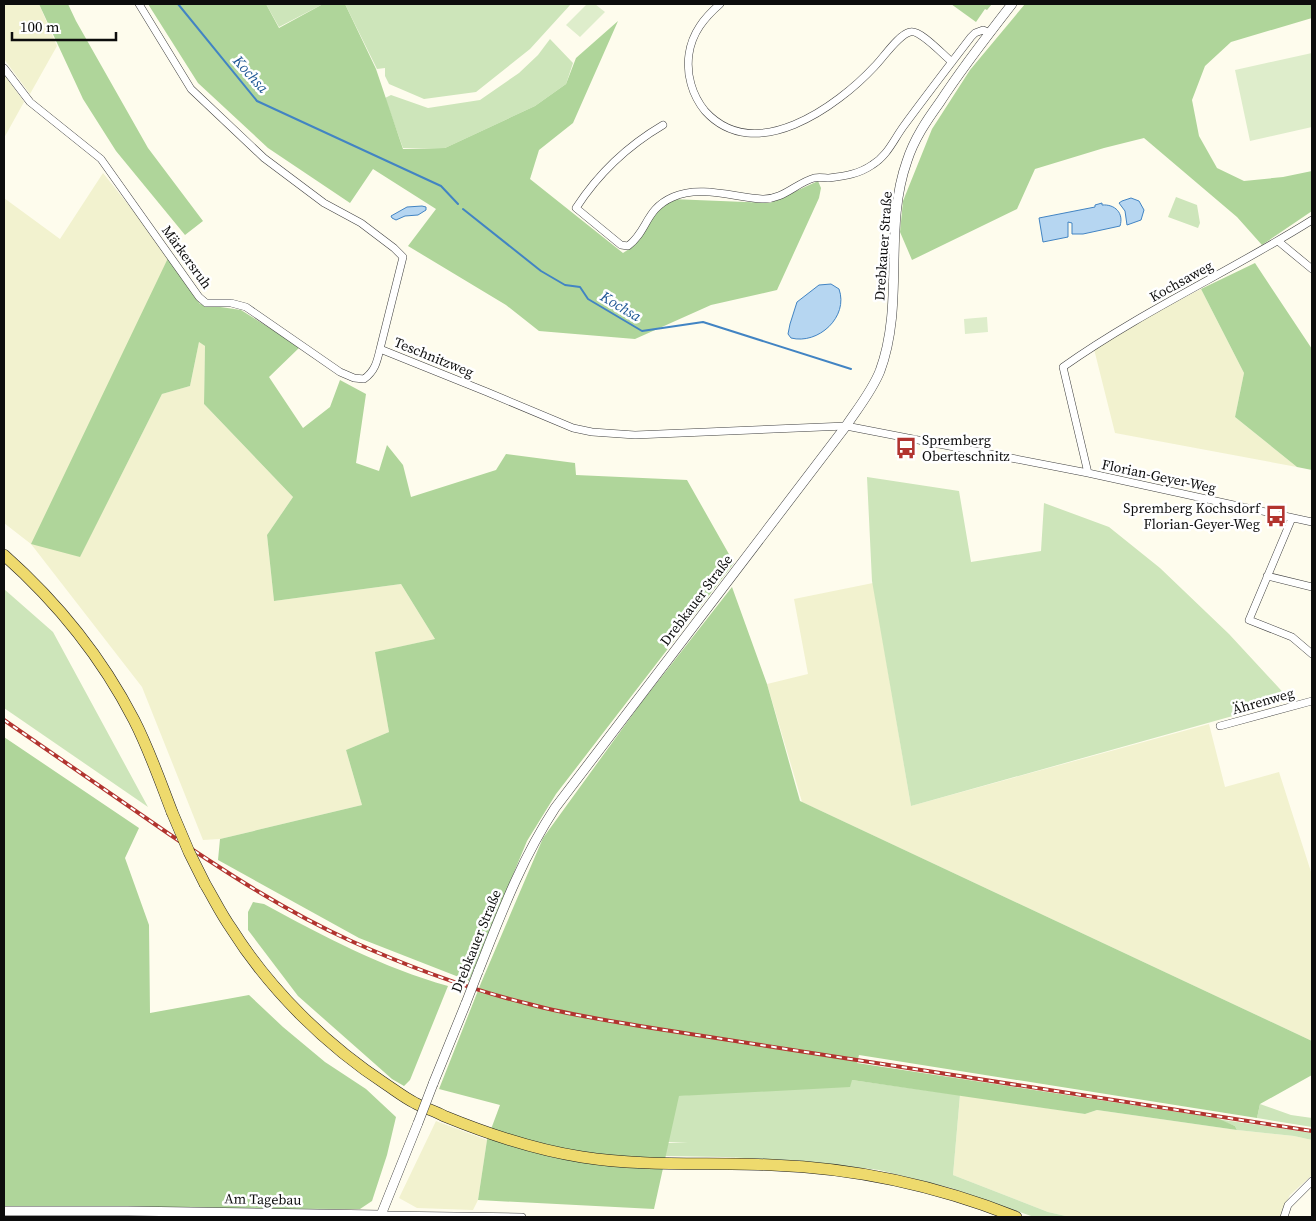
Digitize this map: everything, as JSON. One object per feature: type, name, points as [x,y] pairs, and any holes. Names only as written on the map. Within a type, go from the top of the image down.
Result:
[{"type":"main road","points":[[4,555],[60,610],[112,681],[134,721],[189,852],[205,884],[230,928],[252,958],[296,1009],[344,1055],[414,1103],[499,1136],[582,1157],[636,1162],[774,1165],[834,1169],[940,1191],[1016,1217]]},
{"type":"street","name":"Teschnitzweg","points":[[139,4],[191,90],[264,158],[324,203],[361,223],[403,257],[380,349],[573,428],[592,432],[644,435],[846,426]]},
{"type":"street","points":[[720,4],[699,26],[693,39],[688,60],[690,83],[700,104],[711,116],[727,127],[742,132],[765,133],[777,131],[816,113],[850,89],[875,67],[907,32],[914,31],[923,36],[952,62]]},
{"type":"street","name":"Drebkauer Straße","points":[[381,1216],[478,972],[519,872],[536,836],[555,808],[846,426],[870,391],[880,371],[892,312],[895,234],[900,187],[906,161],[920,130],[1012,4]]},
{"type":"street","points":[[664,125],[642,138],[610,167],[583,197],[576,208],[621,245],[628,246],[633,242],[652,211],[659,204],[682,193],[727,193],[763,199],[774,198],[814,178],[847,176],[874,165],[886,155],[897,135],[975,33],[984,30],[990,33]]},
{"type":"street","name":"Märkersruh","points":[[4,68],[30,102],[102,159],[199,297],[206,303],[231,303],[246,307],[340,372],[354,378],[364,379],[371,374],[375,368],[380,349]]},
{"type":"street","name":"Kochsaweg","points":[[1063,366],[1093,345],[1312,220]]},
{"type":"street","points":[[1278,241],[1312,269]]},
{"type":"street","name":"Florian-Geyer-Weg","points":[[1063,366],[1088,473]]},
{"type":"street","name":"Florian-Geyer-Weg","points":[[846,426],[1088,473],[1312,522]]},
{"type":"street","points":[[1292,518],[1249,620],[1292,637],[1312,654]]},
{"type":"street","points":[[1267,576],[1312,587]]},
{"type":"street","name":"Ährenweg","points":[[1220,726],[1312,701]]},
{"type":"street","points":[[1284,1217],[1288,1205],[1312,1180]]},
{"type":"street","name":"Am Tagebau","points":[[4,1211],[522,1217]]},
{"type":"green space","points":[[4,4],[39,4],[57,46],[30,94],[4,59]]},
{"type":"green space","points":[[39,4],[68,4],[148,148],[203,221],[185,235],[116,151],[83,99]]},
{"type":"green space","points":[[148,4],[266,4],[279,28],[323,4],[345,4],[376,69],[403,149],[445,148],[535,106],[566,84],[576,58],[618,21],[573,123],[539,150],[530,179],[623,253],[635,245],[654,211],[671,199],[770,203],[818,181],[821,188],[819,198],[777,290],[711,305],[635,339],[539,331],[506,305],[408,246],[436,209],[373,169],[350,203],[268,148],[198,83]]},
{"type":"green space","points":[[266,4],[323,4],[279,27]]},
{"type":"green space","points":[[345,4],[571,4],[530,49],[476,92],[424,99],[389,84],[385,76],[385,68],[377,69]]},
{"type":"green space","points":[[587,4],[595,4],[605,12],[580,37],[566,25]]},
{"type":"green space","points":[[951,4],[992,4],[987,10],[985,9],[976,22]]},
{"type":"green space","points":[[1025,4],[1312,4],[1312,18],[1231,42],[1205,66],[1192,100],[1199,136],[1217,168],[1244,181],[1283,177],[1312,171],[1312,211],[1262,245],[1237,217],[1144,138],[1035,169],[1017,209],[912,260],[900,232],[903,201],[932,129],[970,70]]},
{"type":"green space","points":[[550,39],[573,63],[566,84],[535,106],[445,148],[403,148],[385,98],[391,95],[428,108],[480,100],[519,73],[538,55]]},
{"type":"green space","points":[[1312,53],[1312,127],[1250,141],[1235,70]]},
{"type":"green space","points":[[4,74],[24,102],[4,138]]},
{"type":"green space","points":[[103,173],[169,256],[80,556],[162,394],[190,386],[199,342],[205,346],[204,404],[293,497],[267,535],[274,601],[401,584],[435,639],[376,652],[389,732],[346,750],[362,805],[220,839],[203,840],[142,687],[31,544],[4,523],[4,198],[60,239]]},
{"type":"green space","points":[[1176,197],[1197,205],[1200,223],[1198,228],[1168,217]]},
{"type":"green space","points":[[169,256],[200,304],[241,310],[300,347],[269,377],[303,428],[330,407],[340,380],[366,394],[356,463],[379,471],[387,445],[403,465],[411,497],[496,470],[506,454],[575,463],[576,475],[687,480],[734,563],[556,794],[527,841],[469,981],[359,938],[218,860],[220,839],[362,805],[346,750],[389,732],[375,652],[435,639],[401,584],[274,601],[267,535],[293,497],[204,404],[205,346],[199,342],[190,386],[162,394],[80,557],[31,544]]},
{"type":"green space","points":[[1255,263],[1312,349],[1312,470],[1297,467],[1235,417],[1244,373],[1201,289]]},
{"type":"green space","points":[[1201,289],[1244,373],[1235,417],[1297,467],[1115,433],[1093,345]]},
{"type":"green space","points":[[987,317],[988,332],[965,334],[964,319]]},
{"type":"green space","points":[[867,477],[959,491],[971,562],[1041,551],[1044,503],[1109,527],[1160,568],[1229,634],[1290,700],[911,806],[872,581]]},
{"type":"green space","points":[[873,583],[911,806],[1209,724],[1225,787],[1279,772],[1312,875],[1312,1041],[802,802],[767,684],[808,674],[794,599]]},
{"type":"green space","points":[[732,587],[767,684],[800,801],[1312,1041],[1312,1075],[1260,1104],[1257,1118],[859,1055],[857,1063],[1217,1118],[1235,1126],[1237,1130],[1097,1110],[1085,1114],[852,1080],[850,1087],[679,1096],[654,1209],[478,1200],[487,1140],[500,1105],[439,1089],[481,983],[543,838],[641,703]]},
{"type":"green space","points":[[4,589],[53,632],[148,807],[4,708]]},
{"type":"green space","points":[[4,737],[139,828],[125,858],[149,925],[150,1013],[249,995],[283,1027],[325,1062],[366,1089],[396,1117],[387,1155],[372,1201],[360,1209],[4,1208]]},
{"type":"green space","points":[[253,902],[264,904],[377,961],[448,986],[410,1080],[404,1086],[392,1079],[298,996],[248,930],[248,912]]},
{"type":"green space","points":[[852,1080],[960,1095],[953,1175],[1048,1212],[1070,1217],[1034,1217],[951,1188],[879,1170],[803,1161],[665,1156],[668,1143],[688,1143],[668,1142],[678,1096]]},
{"type":"green space","points":[[960,1095],[1085,1114],[1097,1110],[1312,1140],[1312,1175],[1290,1195],[1281,1217],[1070,1217],[1048,1212],[953,1175]]},
{"type":"green space","points":[[1260,1104],[1291,1115],[1312,1118],[1312,1127],[1257,1118]]},
{"type":"green space","points":[[1217,1119],[1312,1133],[1312,1140],[1294,1136],[1237,1130],[1235,1126]]},
{"type":"green space","points":[[436,1121],[487,1140],[478,1200],[473,1210],[417,1208],[399,1198]]},
{"type":"water","points":[[1131,198],[1139,201],[1144,210],[1141,220],[1127,225],[1125,211],[1119,203]]},
{"type":"water","points":[[1102,203],[1102,205],[1111,206],[1117,210],[1121,217],[1120,226],[1083,234],[1072,234],[1072,223],[1068,222],[1068,237],[1043,242],[1039,218],[1095,207],[1095,205]]},
{"type":"water","points":[[407,207],[426,207],[426,210],[418,215],[405,216],[396,220],[391,216]]},
{"type":"water","points":[[831,284],[839,289],[841,299],[840,309],[835,319],[821,333],[801,339],[791,338],[788,334],[797,302],[819,285]]},
{"type":"waterway","name":"Kochsa","points":[[178,4],[257,101],[441,186],[458,204]]},
{"type":"waterway","name":"Kochsa","points":[[463,209],[541,271],[565,285],[580,287],[588,299],[642,331],[703,322],[851,369]]},
{"type":"railway","points":[[4,720],[191,849],[281,905],[351,941],[439,977],[506,998],[621,1023],[1312,1131]]},
{"type":"place","name":"Spremberg Oberteschnitz","points":[[906,448]]},
{"type":"place","name":"Spremberg Kochsdorf Florian-Geyer-Weg","points":[[1276,516]]}]
